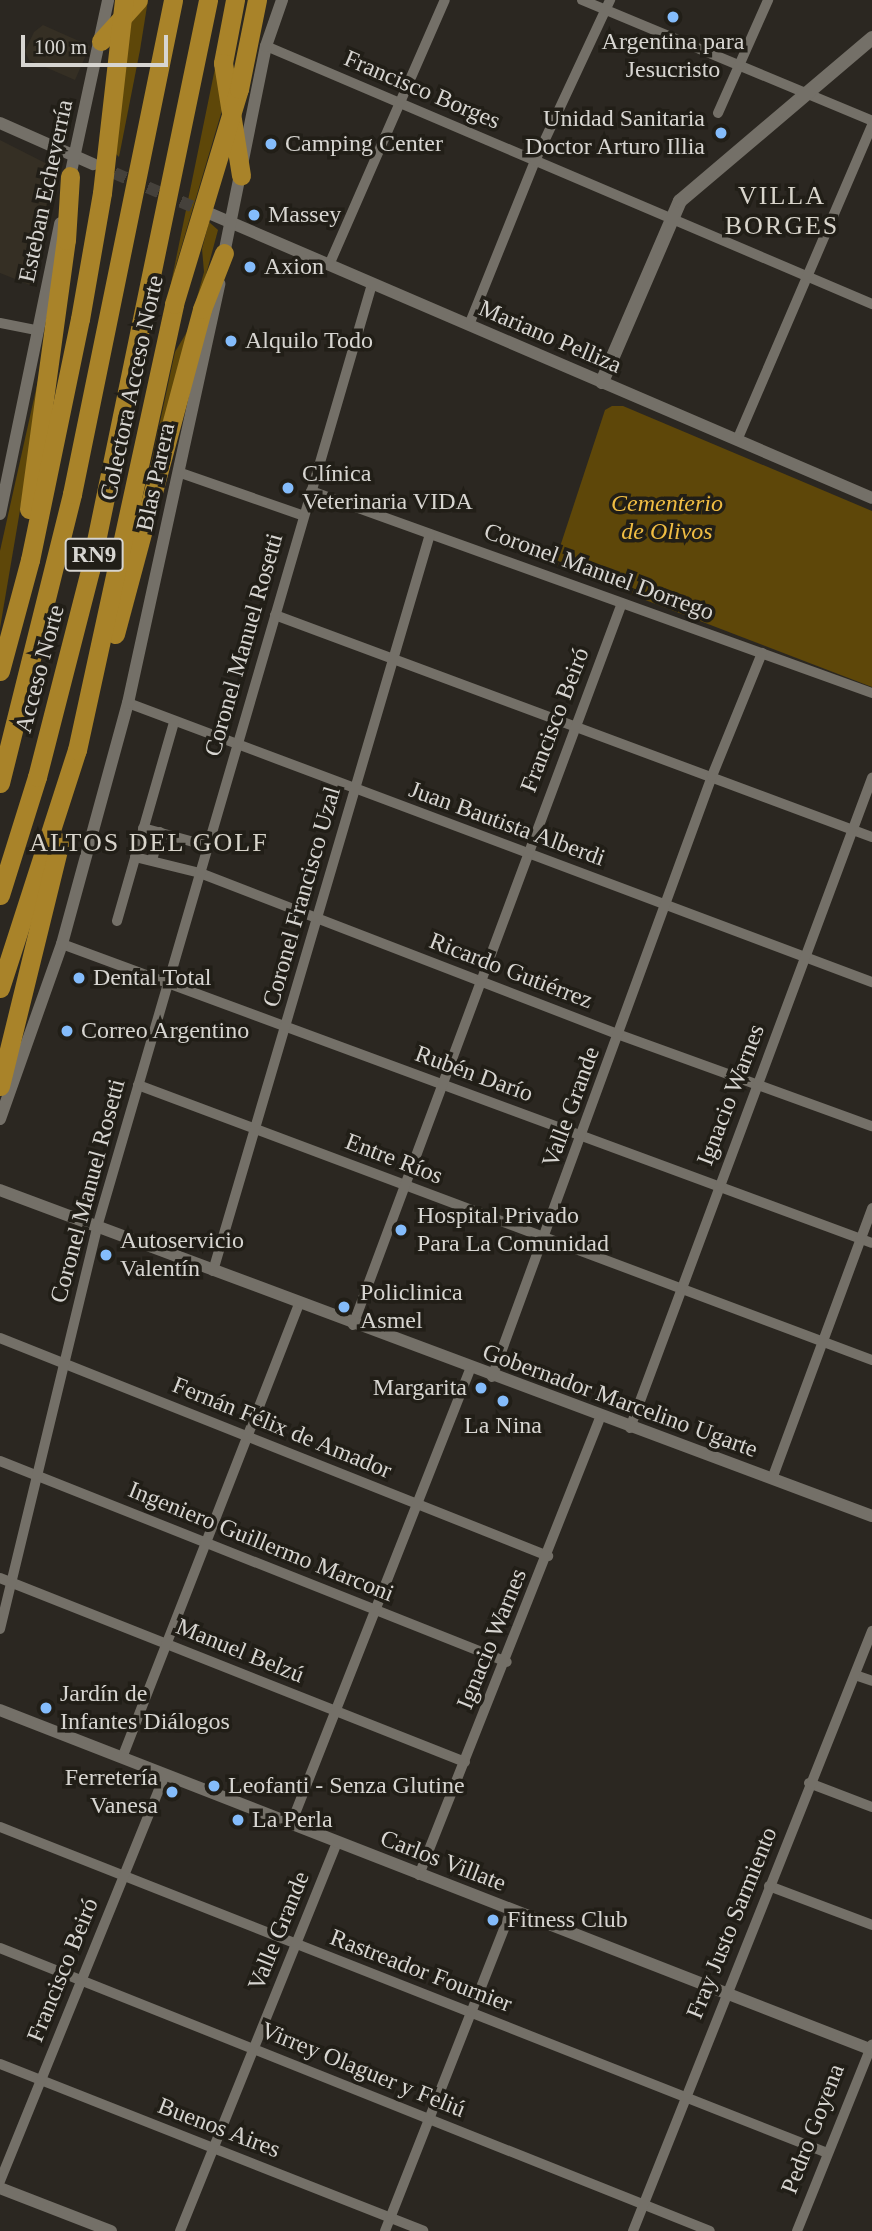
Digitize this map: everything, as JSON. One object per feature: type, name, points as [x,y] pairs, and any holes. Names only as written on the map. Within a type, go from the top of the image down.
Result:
[{"type":"highway","points":[[0,671],[64,403],[102,189],[124,0]]},
{"type":"highway","points":[[101,41],[138,0]]},
{"type":"highway","name":"Acceso Norte","points":[[0,783],[50,593],[173,0]]},
{"type":"highway","name":"Acceso Norte","points":[[0,895],[80,616],[208,0]]},
{"type":"highway","points":[[235,0],[223,63],[241,176]]},
{"type":"highway","name":"Colectora Acceso Norte","points":[[0,988],[77,750],[174,304],[204,216],[207,191],[239,89],[257,0]]},
{"type":"highway","points":[[11,631],[64,253],[70,176]]},
{"type":"highway","points":[[0,1086],[55,866],[77,750],[109,655],[202,309],[224,253]]},
{"type":"main road","points":[[602,382],[671,218],[694,185],[872,38]]},
{"type":"street","name":"Esteban Echeverría","points":[[0,514],[36,330],[108,0]]},
{"type":"street","name":"Blas Parera","points":[[0,1119],[62,944],[128,704],[241,176],[266,46],[282,0]]},
{"type":"street","points":[[330,265],[445,0]]},
{"type":"street","points":[[582,0],[608,5],[872,123],[738,438]]},
{"type":"street","points":[[718,113],[768,0]]},
{"type":"street","points":[[469,325],[535,161],[608,5]]},
{"type":"street","name":"Francisco Borges","points":[[266,46],[872,304]]},
{"type":"street","points":[[0,123],[93,164]]},
{"type":"street","name":"Mariano Pelliza","points":[[204,216],[231,223],[738,438],[872,498]]},
{"type":"street","name":"Coronel Manuel Rosetti","points":[[0,1629],[97,1227],[373,284]]},
{"type":"street","points":[[0,323],[36,330]]},
{"type":"street","points":[[178,472],[304,516]]},
{"type":"street","name":"Coronel Manuel Dorrego","points":[[311,491],[872,693]]},
{"type":"street","name":"Coronel Francisco Uzal","points":[[213,1271],[430,534]]},
{"type":"street","name":"Francisco Beiró","points":[[353,1325],[573,725],[622,603]]},
{"type":"street","points":[[275,615],[872,837]]},
{"type":"street","name":"Valle Grande","points":[[492,1377],[668,906],[712,776],[762,653]]},
{"type":"street","name":"Juan Bautista Alberdi","points":[[128,704],[237,747],[872,982]]},
{"type":"street","points":[[117,921],[174,722]]},
{"type":"street","name":"Ignacio Warnes","points":[[630,1428],[872,778]]},
{"type":"street","points":[[144,828],[208,846]]},
{"type":"street","points":[[152,860],[160,832]]},
{"type":"street","name":"Ricardo Gutiérrez","points":[[135,857],[200,873],[620,1035],[872,1126]]},
{"type":"street","name":"Rubén Darío","points":[[62,944],[285,1029],[442,1083],[872,1243]]},
{"type":"street","name":"Entre Ríos","points":[[138,1085],[544,1241],[872,1360]]},
{"type":"street","name":"Gobernador Marcelino Ugarte","points":[[0,1190],[470,1369],[872,1516]]},
{"type":"street","points":[[772,1479],[872,1208]]},
{"type":"street","points":[[122,1758],[250,1438],[299,1304]]},
{"type":"street","name":"Fernán Félix de Amador","points":[[0,1338],[548,1556]]},
{"type":"street","points":[[291,1824],[332,1710],[470,1369]]},
{"type":"street","name":"Ignacio Warnes","points":[[419,1875],[507,1662],[600,1417]]},
{"type":"street","name":"Ingeniero Guillermo Marconi","points":[[0,1461],[507,1662]]},
{"type":"street","name":"Manuel Belzú","points":[[0,1578],[466,1762]]},
{"type":"street","name":"Fray Justo Sarmiento","points":[[633,2231],[809,1783],[872,1631]]},
{"type":"street","points":[[855,1675],[872,1681]]},
{"type":"street","name":"Carlos Villate","points":[[0,1710],[726,1995],[871,2048]]},
{"type":"street","name":"Francisco Beiró","points":[[0,2181],[165,1775]]},
{"type":"street","points":[[809,1783],[872,1807]]},
{"type":"street","name":"Rastreador Fournier","points":[[0,1828],[827,2152]]},
{"type":"street","name":"Valle Grande","points":[[180,2231],[337,1842]]},
{"type":"street","points":[[769,1886],[872,1926]]},
{"type":"street","points":[[385,2231],[512,1911]]},
{"type":"street","name":"Virrey Olaguer y Feliú","points":[[0,1948],[710,2231]]},
{"type":"street","name":"Pedro Goyena","points":[[797,2231],[871,2048]]},
{"type":"street","name":"Buenos Aires","points":[[0,2064],[423,2231]]},
{"type":"street","points":[[0,2188],[111,2231]]},
{"type":"shaded area","points":[[43,25],[90,46],[75,80],[29,60],[25,51],[34,32]]},
{"type":"shaded area","points":[[0,140],[61,171],[35,287],[0,273]]},
{"type":"green space","points":[[148,0],[119,157],[115,153],[127,28]]},
{"type":"green space","points":[[229,0],[223,107],[176,265],[151,381]]},
{"type":"green space","points":[[209,222],[218,230],[134,543],[175,352],[188,330],[204,272],[202,249]]},
{"type":"green space","points":[[39,376],[36,416],[0,628],[0,551]]},
{"type":"green space","name":"Cementerio de Olivos","points":[[612,406],[623,406],[872,511],[872,687],[554,565],[605,410]]},
{"type":"tunnel","points":[[98,166],[207,213]]},
{"type":"place","name":"Argentina para Jesucristo","points":[[673,17]]},
{"type":"place","name":"Unidad Sanitaria Doctor Arturo Illia","points":[[721,133]]},
{"type":"place","name":"Camping Center","points":[[271,144]]},
{"type":"place","name":"Massey","points":[[254,215]]},
{"type":"place","name":"Axion","points":[[250,267]]},
{"type":"place","name":"Alquilo Todo","points":[[231,341]]},
{"type":"place","name":"Clínica Veterinaria VIDA","points":[[288,488]]},
{"type":"place","name":"Dental Total","points":[[79,978]]},
{"type":"place","name":"Correo Argentino","points":[[67,1031]]},
{"type":"place","name":"Hospital Privado Para La Comunidad","points":[[401,1230]]},
{"type":"place","name":"Autoservicio Valentín","points":[[106,1255]]},
{"type":"place","name":"Policlinica Asmel","points":[[344,1307]]},
{"type":"place","name":"Margarita","points":[[481,1388]]},
{"type":"place","name":"La Nina","points":[[503,1401]]},
{"type":"place","name":"Jardín de Infantes Diálogos","points":[[46,1708]]},
{"type":"place","name":"Leofanti - Senza Glutine","points":[[214,1786]]},
{"type":"place","name":"Ferretería Vanesa","points":[[172,1792]]},
{"type":"place","name":"La Perla","points":[[238,1820]]},
{"type":"place","name":"Fitness Club","points":[[493,1920]]},
{"type":"district","name":"VILLA BORGES","points":[[782,211]]},
{"type":"district","name":"ALTOS DEL GOLF","points":[[149,843]]}]
